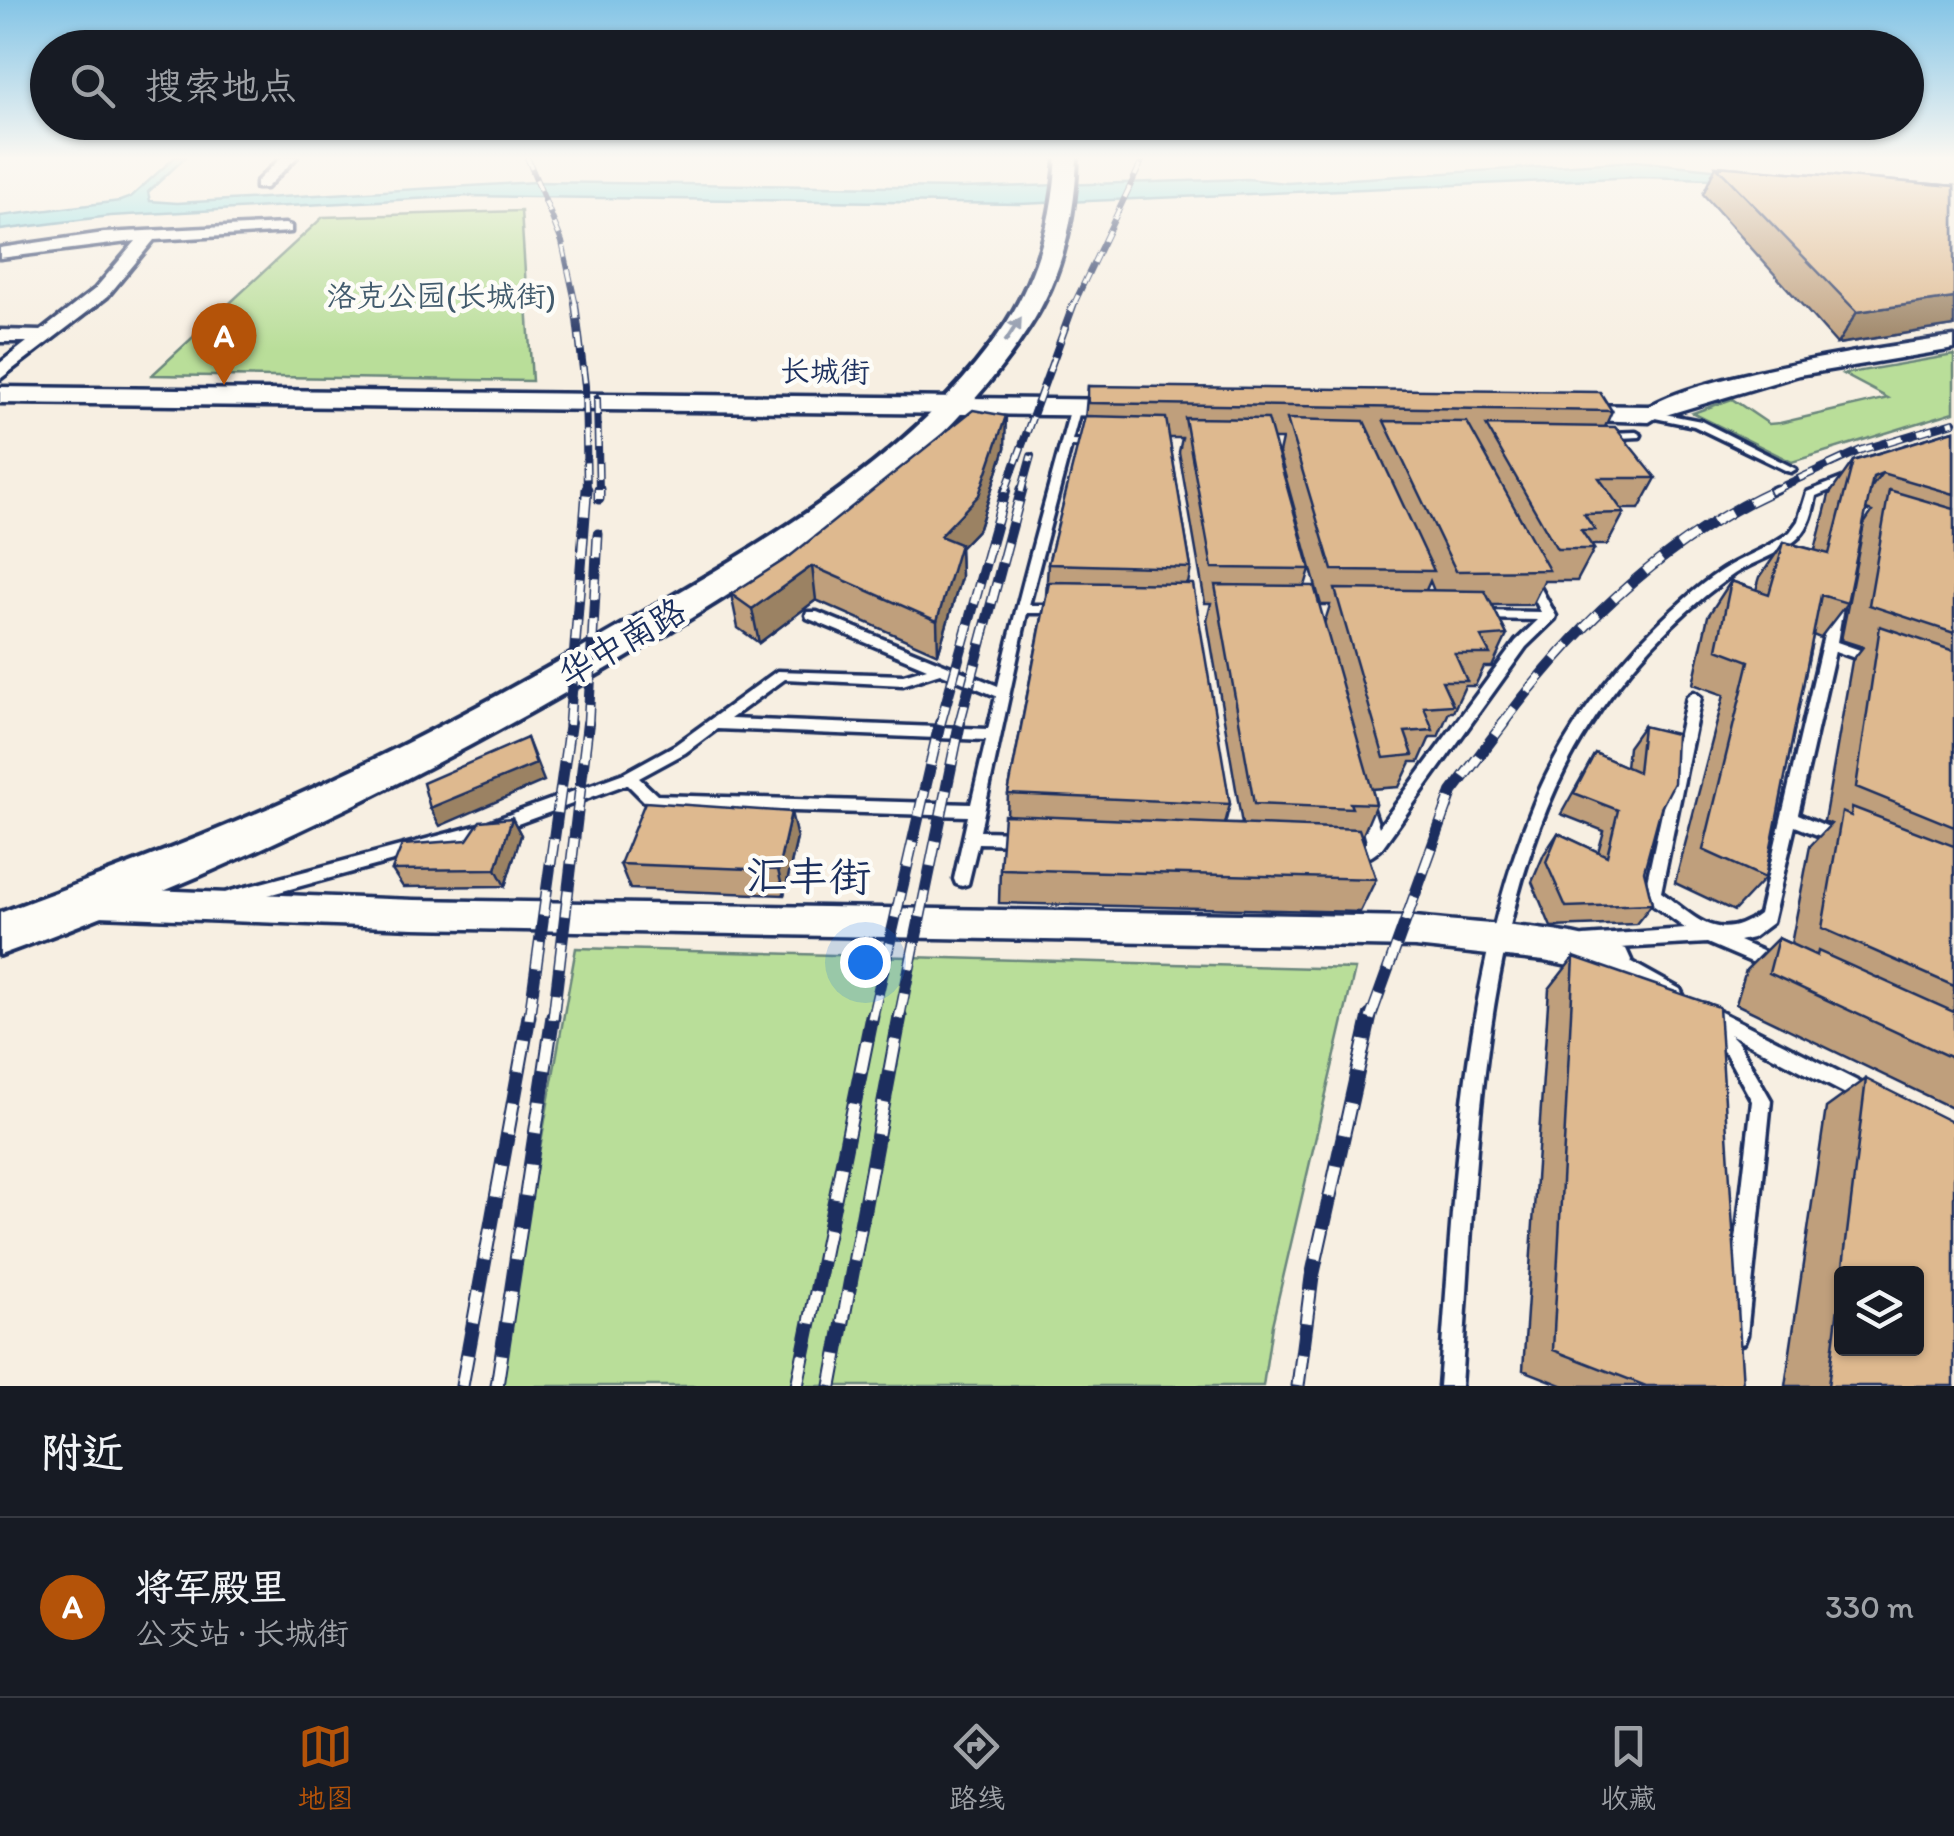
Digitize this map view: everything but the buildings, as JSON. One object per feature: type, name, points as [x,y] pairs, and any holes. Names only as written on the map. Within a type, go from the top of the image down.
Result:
[{"type":"main road","name":"华中南路","points":[[0,917],[266,803],[438,721],[719,564],[986,369],[1018,325],[1057,238],[1053,222]]},
{"type":"main road","name":"华中南路","points":[[0,934],[193,862],[396,768],[560,679],[718,585],[855,492],[937,405]]},
{"type":"street","points":[[0,253],[150,235],[286,229]]},
{"type":"street","points":[[0,373],[101,293],[150,235]]},
{"type":"street","points":[[0,336],[46,337]]},
{"type":"street","points":[[1530,413],[1642,424],[1691,398],[1815,364],[1954,343]]},
{"type":"street","name":"长城街","points":[[0,395],[1155,408]]},
{"type":"street","name":"汇丰街","points":[[0,917],[88,901],[434,915],[1414,932],[1544,946],[1614,960]]},
{"type":"lane","points":[[962,879],[1022,609],[1076,407]]},
{"type":"lane","points":[[1590,451],[1608,451],[1614,435],[1642,424],[1696,423],[1791,469]]},
{"type":"lane","points":[[1066,443],[1118,444]]},
{"type":"lane","points":[[1454,1385],[1478,1085],[1498,941],[1519,856],[1577,733],[1634,655],[1723,575],[1794,535],[1804,522],[1811,494],[1822,484],[1876,470]]},
{"type":"lane","points":[[1790,562],[1794,535]]},
{"type":"lane","points":[[1524,566],[1550,616]]},
{"type":"lane","points":[[1544,946],[1746,933],[1766,918],[1841,588]]},
{"type":"lane","points":[[1022,609],[1080,610]]},
{"type":"lane","points":[[1453,614],[1550,616]]},
{"type":"lane","points":[[812,615],[1002,693]]},
{"type":"lane","points":[[1327,852],[1364,854],[1375,844],[1520,644],[1550,616]]},
{"type":"lane","points":[[1830,644],[1883,663]]},
{"type":"lane","points":[[202,906],[485,830],[629,778],[714,724],[782,674],[902,680],[942,668]]},
{"type":"lane","points":[[1694,697],[1652,894],[1707,935],[1796,974]]},
{"type":"lane","points":[[714,724],[993,735]]},
{"type":"lane","points":[[629,778],[654,801],[976,810]]},
{"type":"lane","points":[[1360,786],[1375,844]]},
{"type":"lane","points":[[1790,817],[1863,848]]},
{"type":"lane","points":[[971,837],[1046,839]]},
{"type":"lane","points":[[1614,960],[1884,1104]]},
{"type":"lane","points":[[1678,997],[1732,1048],[1762,1100],[1735,1348]]},
{"type":"green space","name":"洛克公园(长城街)","points":[[318,222],[522,222],[532,381],[152,375]]},
{"type":"green space","points":[[1954,355],[1954,412],[1792,462],[1693,413],[1732,399],[1769,424],[1780,423],[1888,398],[1843,374]]},
{"type":"green space","points":[[576,948],[1355,969],[1272,1325],[1263,1386],[497,1386]]},
{"type":"water","points":[[0,222],[65,222],[0,230]]},
{"type":"railway","points":[[554,222],[576,306]]},
{"type":"railway","points":[[1073,306],[1113,222]]},
{"type":"railway","points":[[575,303],[585,386],[587,490]]},
{"type":"railway","points":[[1006,490],[1074,303]]},
{"type":"railway","points":[[597,399],[599,492]]},
{"type":"railway","points":[[1771,491],[1861,450],[1954,422]]},
{"type":"railway","points":[[1021,492],[1031,456]]},
{"type":"railway","points":[[959,725],[1022,489]]},
{"type":"railway","points":[[1771,491],[1776,489]]},
{"type":"railway","points":[[569,725],[587,490]]},
{"type":"railway","points":[[940,725],[1006,490]]},
{"type":"railway","points":[[1502,725],[1559,654],[1624,590],[1696,534],[1771,491]]},
{"type":"railway","points":[[599,492],[599,499]]},
{"type":"railway","points":[[588,725],[598,534]]},
{"type":"railway","points":[[529,1019],[570,723]]},
{"type":"railway","points":[[553,1019],[588,723]]},
{"type":"railway","points":[[872,1019],[940,723]]},
{"type":"railway","points":[[899,1019],[960,723]]},
{"type":"railway","points":[[1370,1019],[1452,792],[1504,723]]},
{"type":"railway","points":[[462,1386],[529,1016]]},
{"type":"railway","points":[[497,1386],[553,1016]]},
{"type":"railway","points":[[797,1386],[872,1016]]},
{"type":"railway","points":[[831,1386],[900,1016]]},
{"type":"railway","points":[[1298,1386],[1312,1277],[1370,1016]]},
{"type":"place","name":"将军殿里","points":[[224,385]]}]
